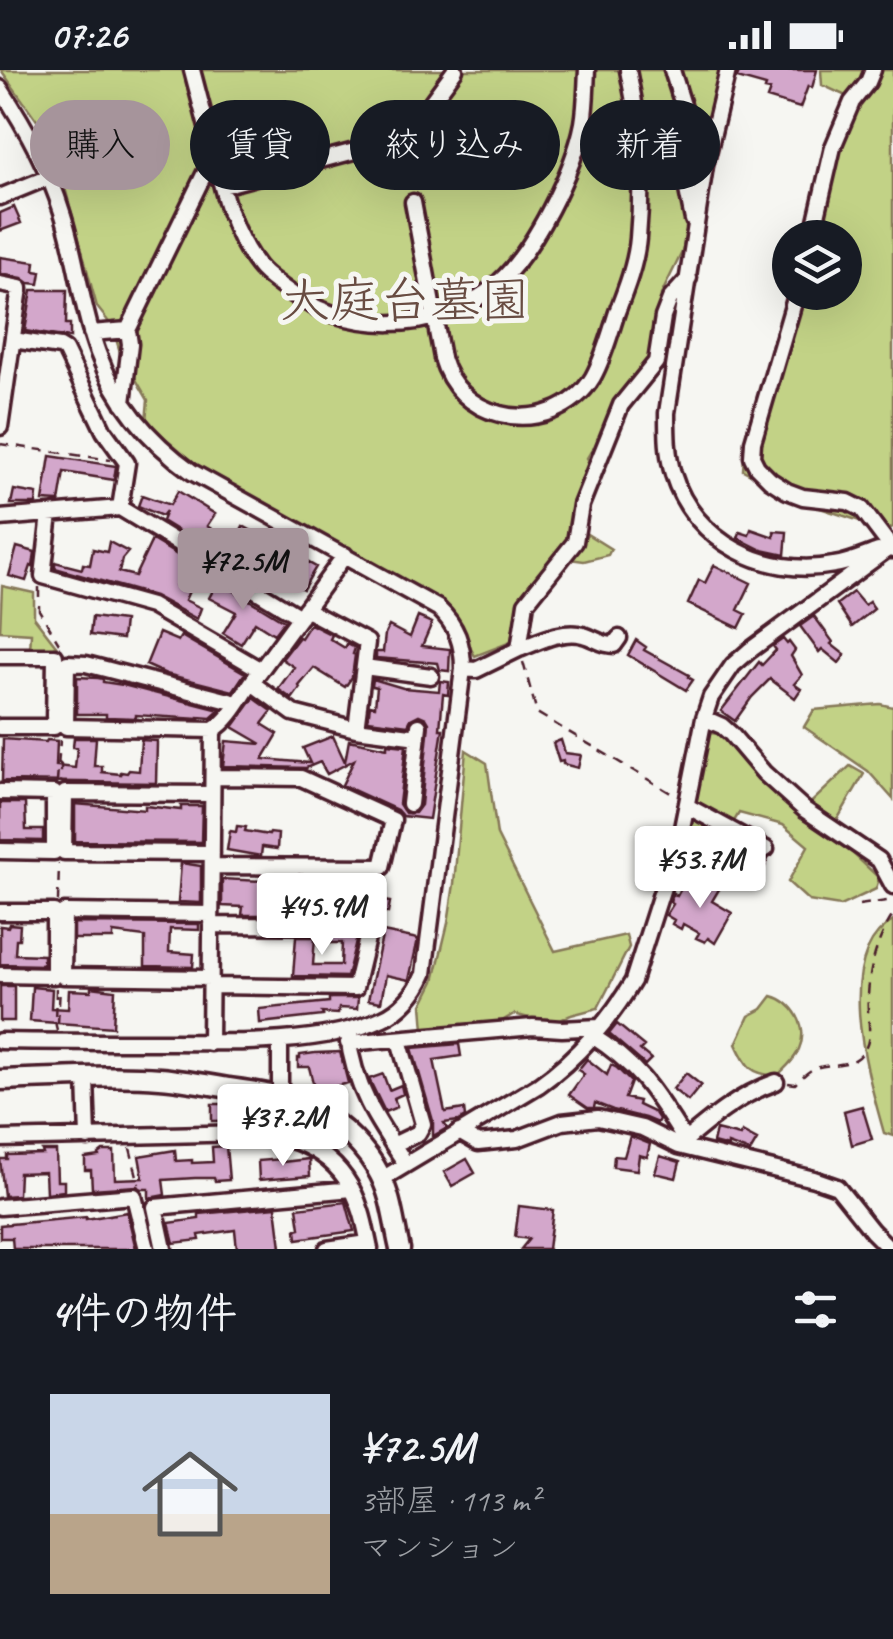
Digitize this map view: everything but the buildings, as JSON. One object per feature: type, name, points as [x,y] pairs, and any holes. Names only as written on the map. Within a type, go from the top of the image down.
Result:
[{"type":"main road","points":[[0,1080],[164,1078],[280,1096],[317,1110],[358,1144],[382,1178],[400,1249]]},
{"type":"street","points":[[192,70],[200,100]]},
{"type":"street","points":[[330,158],[370,147],[409,124],[428,108],[455,70]]},
{"type":"street","points":[[223,190],[232,226],[259,268],[298,299],[338,317],[387,325],[434,318],[467,304],[496,285],[520,262],[538,234],[572,160],[583,123],[587,70]]},
{"type":"street","points":[[413,202],[442,358],[451,381],[468,400],[500,414],[539,416],[558,409],[575,398],[600,362],[638,244],[636,108],[628,70]]},
{"type":"street","points":[[672,70],[692,134],[686,190],[695,230]]},
{"type":"street","points":[[728,70],[705,166],[667,413],[667,444],[673,474],[680,494],[710,532],[761,562],[786,568],[813,568],[836,565],[892,547]]},
{"type":"street","points":[[816,220],[833,147],[852,102],[873,70]]},
{"type":"street","points":[[0,88],[30,137]]},
{"type":"street","points":[[2,192],[30,183]]},
{"type":"street","points":[[54,190],[99,356],[123,403],[157,444],[192,472],[424,599],[447,616],[461,641],[463,669],[424,974],[411,996],[386,1017],[348,1036]]},
{"type":"street","points":[[123,403],[128,330],[196,190]]},
{"type":"street","points":[[519,648],[526,603],[575,542],[581,504],[621,405],[656,362],[670,298],[689,278]]},
{"type":"street","points":[[0,284],[20,288],[0,427]]},
{"type":"street","points":[[792,310],[752,457],[757,468],[787,491],[823,501],[848,502],[862,509],[892,547]]},
{"type":"street","points":[[92,333],[128,330]]},
{"type":"street","points":[[13,340],[64,350],[104,430],[127,463],[120,508]]},
{"type":"street","points":[[649,371],[673,375]]},
{"type":"street","points":[[0,518],[120,508],[302,613],[367,642],[356,729]]},
{"type":"street","points":[[50,514],[43,576],[150,606],[256,676],[292,712],[356,729],[418,732],[410,804]]},
{"type":"street","points":[[382,1178],[558,1072],[620,1004],[633,981],[688,804],[710,697],[733,666],[766,637],[892,547]]},
{"type":"street","points":[[238,703],[86,664],[66,663],[66,727],[213,730],[221,726],[238,703],[256,676],[344,555]]},
{"type":"street","points":[[463,669],[476,670],[519,648],[570,634],[582,634],[607,646],[614,645],[619,638]]},
{"type":"street","points":[[0,656],[55,656],[54,727],[0,727]]},
{"type":"street","points":[[364,668],[431,676]]},
{"type":"street","points":[[704,718],[731,734],[764,773],[806,810],[879,860],[893,886]]},
{"type":"street","points":[[210,1043],[213,730]]},
{"type":"street","points":[[212,777],[301,778],[393,820],[382,867],[64,852],[65,793],[212,794]]},
{"type":"street","points":[[0,792],[54,793],[54,852],[0,851]]},
{"type":"street","points":[[688,804],[766,848]]},
{"type":"street","points":[[0,912],[54,912],[54,976],[0,975]]},
{"type":"street","points":[[64,912],[211,919],[370,926],[355,988],[63,976],[64,912]]},
{"type":"street","points":[[0,1041],[210,1043],[348,1036],[399,1040],[533,1027],[595,1031],[648,1082],[682,1143]]},
{"type":"street","points":[[348,1036],[350,1059],[371,1113],[406,1164]]},
{"type":"street","points":[[280,1040],[280,1096]]},
{"type":"street","points":[[393,1145],[418,1132],[423,1124],[399,1040]]},
{"type":"street","points":[[86,1078],[88,1138]]},
{"type":"street","points":[[682,1143],[752,1091],[776,1082]]},
{"type":"street","points":[[459,1132],[478,1142],[517,1140],[562,1122],[598,1118],[642,1128],[836,1187],[890,1249]]},
{"type":"street","points":[[0,1139],[274,1134],[298,1141],[338,1168],[361,1211],[369,1246],[327,1249]]},
{"type":"street","points":[[164,1249],[155,1207],[352,1189]]},
{"type":"street","points":[[0,1207],[134,1196],[147,1249]]},
{"type":"path","points":[[0,444],[127,463]]},
{"type":"path","points":[[43,576],[38,588],[39,610],[60,645],[60,652]]},
{"type":"path","points":[[519,648],[537,713],[688,804]]},
{"type":"path","points":[[59,788],[60,763]]},
{"type":"path","points":[[859,905],[893,900]]},
{"type":"path","points":[[776,1082],[795,1084],[813,1069],[852,1062],[863,1053],[870,1032],[867,998],[873,960],[881,932],[893,914]]},
{"type":"path","points":[[58,981],[58,1024]]},
{"type":"green space","name":"大庭台墓園","points":[[1,70],[723,70],[716,100],[580,100],[580,190],[689,190],[685,246],[661,295],[673,305],[662,368],[648,365],[605,426],[595,459],[590,453],[587,458],[593,467],[571,524],[611,549],[608,555],[584,561],[555,557],[521,598],[511,642],[475,656],[451,613],[434,596],[199,467],[146,421],[148,400],[120,352],[112,326],[97,307],[66,190],[170,190],[170,100],[30,100],[30,111]]},
{"type":"green space","points":[[821,70],[893,70],[893,527],[887,530],[814,506],[743,470],[745,444],[784,310],[862,310],[862,220],[810,220],[846,96],[822,85]]},
{"type":"green space","points":[[2,586],[34,593],[34,617],[58,648],[55,655],[30,652],[31,633],[0,631]]},
{"type":"green space","points":[[880,704],[893,707],[893,799],[868,771],[804,727],[814,710]]},
{"type":"green space","points":[[709,733],[721,734],[800,813],[850,766],[864,774],[830,832],[879,878],[876,889],[840,906],[809,901],[788,882],[808,846],[783,825],[739,813],[719,846],[689,829]]},
{"type":"green space","points":[[466,750],[487,763],[497,835],[555,951],[626,935],[629,947],[598,1008],[552,1024],[514,1014],[495,1025],[424,1030],[422,1005],[434,981],[454,884]]},
{"type":"green space","points":[[893,921],[893,1136],[884,1133],[870,1082],[859,989],[863,961],[874,938]]},
{"type":"green space","points":[[772,996],[798,1016],[802,1032],[797,1053],[777,1076],[750,1068],[736,1044],[749,1016],[762,1009]]}]
